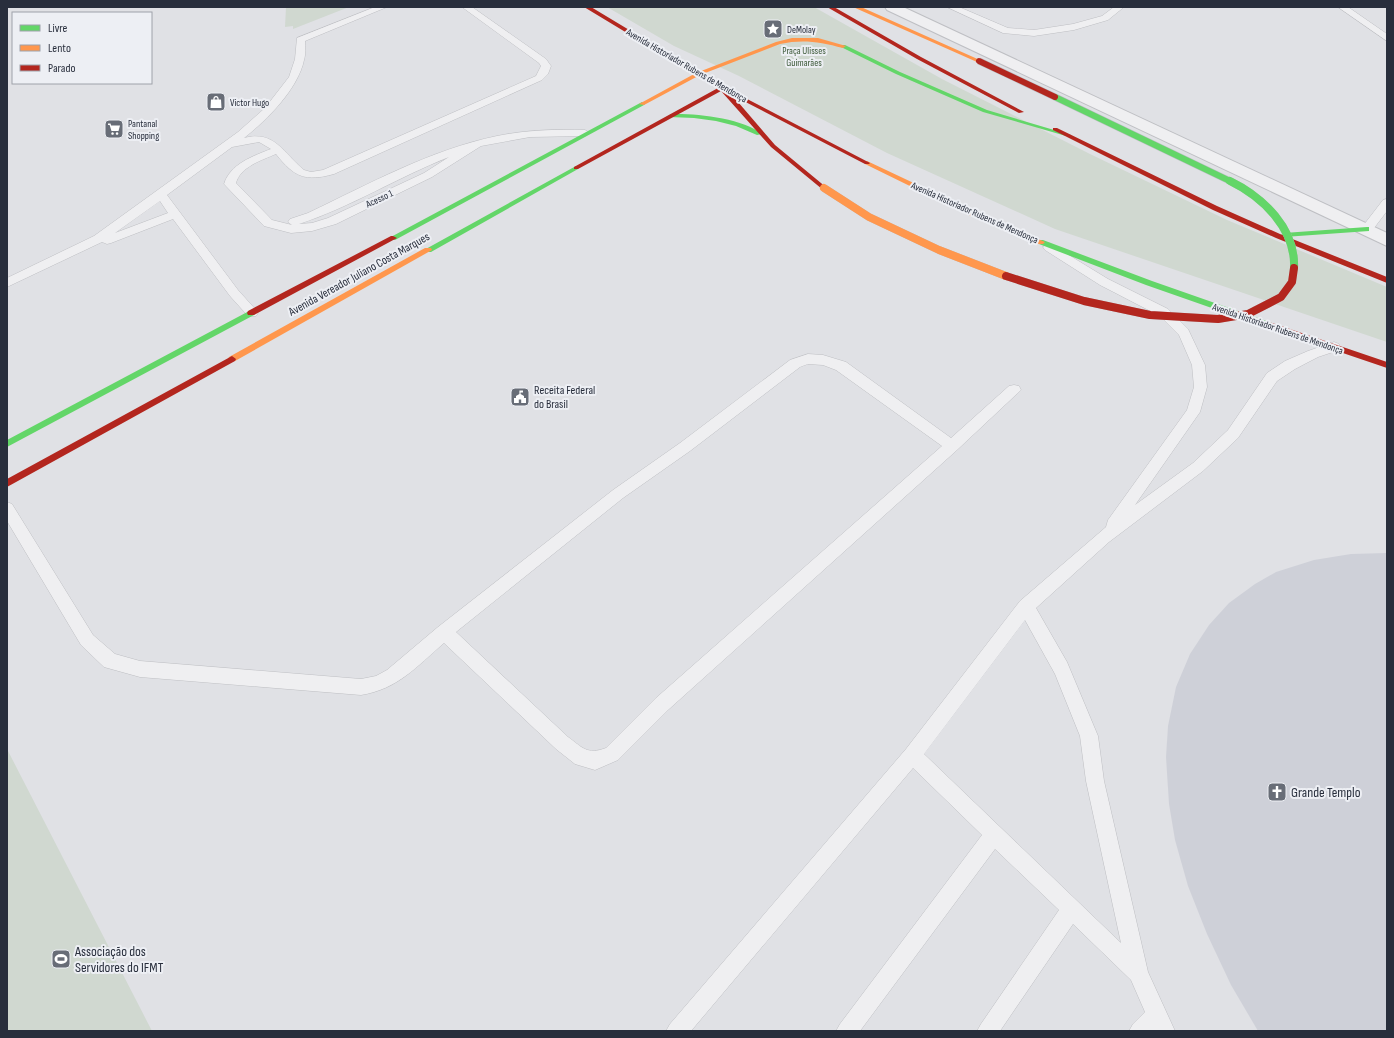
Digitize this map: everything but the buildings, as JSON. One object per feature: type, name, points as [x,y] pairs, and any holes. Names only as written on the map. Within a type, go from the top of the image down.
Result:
[{"type":"main road","name":"Avenida Historiador Rubens de Mendonça","points":[[587,7],[722,88],[943,200],[1042,243],[1252,320],[1387,365]]},
{"type":"main road","points":[[830,7],[918,58],[1215,208],[1278,236],[1387,280]]},
{"type":"main road","points":[[722,88],[767,139],[824,188],[869,217],[939,250],[1010,278],[1084,301],[1150,315],[1218,319],[1248,314],[1281,297],[1292,282],[1296,259],[1289,238],[1276,218],[1254,196],[1151,143],[979,62],[856,7]]},
{"type":"main road","points":[[874,7],[979,62]]},
{"type":"main road","name":"Avenida Vereador Juliano Costa Marques","points":[[7,444],[585,133],[698,74],[778,43],[792,40],[818,40],[838,44],[898,73],[985,111],[1068,135]]},
{"type":"main road","name":"Avenida Vereador Juliano Costa Marques","points":[[7,482],[722,88]]},
{"type":"main road","points":[[671,116],[686,114],[725,120],[767,139]]},
{"type":"main road","points":[[1278,236],[1367,230]]},
{"type":"street","points":[[892,7],[1078,93],[1387,240]]},
{"type":"lane","points":[[7,283],[98,239],[224,149],[269,110],[288,87],[294,77],[300,59],[300,40],[383,7]]},
{"type":"lane","points":[[224,149],[234,144],[255,138],[268,141],[300,173],[318,175],[330,172],[539,78],[543,74],[546,66],[543,61],[466,7]]},
{"type":"lane","points":[[951,7],[1006,31],[1034,33],[1074,27],[1105,18],[1120,7]]},
{"type":"lane","points":[[1342,7],[1387,38]]},
{"type":"lane","name":"Acesso 1","points":[[277,150],[238,170],[230,178],[231,186],[265,221],[273,225],[291,229],[312,227],[332,221],[428,175],[478,144],[508,137],[562,132],[585,133]]},
{"type":"lane","points":[[161,195],[234,293],[252,313]]},
{"type":"lane","points":[[1367,230],[1387,202]]},
{"type":"lane","points":[[61,257],[176,214]]},
{"type":"lane","points":[[1042,243],[1103,281],[1160,310],[1173,320],[1181,327],[1187,337],[1198,360],[1201,374],[1200,397],[1193,412],[1104,537]]},
{"type":"lane","points":[[677,1031],[912,755],[1026,606],[1104,537],[1198,467],[1233,434],[1272,377],[1290,365],[1313,354],[1334,347]]},
{"type":"lane","points":[[7,508],[87,640],[110,661],[140,669],[361,687],[378,684],[393,676],[444,632],[618,494],[685,448],[795,363],[812,357],[823,359],[841,366],[952,446]]},
{"type":"lane","points":[[444,632],[562,743],[581,758],[595,761],[606,757],[612,754],[662,704],[1014,390]]},
{"type":"lane","points":[[1026,606],[1061,668],[1089,736],[1095,782],[1138,973],[1160,1023],[1140,1031]]},
{"type":"lane","points":[[912,755],[1138,973]]},
{"type":"lane","points":[[847,1031],[994,835]]},
{"type":"lane","points":[[988,1031],[1071,909]]},
{"type":"shaded area","name":"Grande Templo","points":[[1387,553],[1387,1031],[1258,1031],[1231,985],[1207,934],[1188,886],[1175,840],[1169,804],[1166,757],[1168,726],[1176,687],[1190,654],[1209,625],[1229,603],[1255,584],[1276,572],[1314,560],[1351,554]]},
{"type":"green space","points":[[286,7],[349,7],[293,29],[293,26],[285,27]]},
{"type":"green space","name":"Praça Ulisses Guimarães","points":[[607,7],[814,7],[942,79],[1090,154],[1227,220],[1387,287],[1387,342],[1055,229],[887,153],[739,76],[674,46]]},
{"type":"green space","name":"Associação dos Servidores do IFMT","points":[[7,749],[152,1031],[7,1031]]},
{"type":"traffic: fast","points":[[843,46],[898,73],[985,111],[1068,135]]},
{"type":"traffic: fast","points":[[1055,97],[1248,191],[1277,219],[1289,238],[1295,258],[1294,268]]},
{"type":"traffic: fast","points":[[393,238],[642,104]]},
{"type":"traffic: fast","points":[[671,116],[694,116],[716,119],[738,125],[759,134]]},
{"type":"traffic: fast","points":[[428,250],[576,168]]},
{"type":"traffic: fast","points":[[1284,235],[1367,229]]},
{"type":"traffic: fast","points":[[1041,242],[1149,283],[1269,325]]},
{"type":"traffic: fast","points":[[7,444],[251,313]]},
{"type":"traffic: slow","points":[[856,7],[979,61]]},
{"type":"traffic: slow","points":[[642,104],[698,74],[778,43],[792,40],[818,40],[843,46]]},
{"type":"traffic: slow","points":[[867,163],[971,213],[1041,242]]},
{"type":"traffic: slow","points":[[824,188],[869,217],[939,250],[1006,276]]},
{"type":"traffic: slow","points":[[232,359],[428,250]]},
{"type":"traffic: jam","points":[[587,7],[722,88],[773,146],[824,188]]},
{"type":"traffic: jam","points":[[830,7],[919,58],[1021,112]]},
{"type":"traffic: jam","points":[[979,61],[1055,97]]},
{"type":"traffic: jam","points":[[576,168],[722,88],[867,163]]},
{"type":"traffic: jam","points":[[1055,129],[1215,208],[1278,236],[1387,280]]},
{"type":"traffic: jam","points":[[251,313],[393,238]]},
{"type":"traffic: jam","points":[[1006,276],[1084,301],[1150,315],[1218,319],[1248,314],[1281,297],[1292,282],[1294,268]]},
{"type":"traffic: jam","points":[[1269,325],[1387,365]]},
{"type":"traffic: jam","points":[[7,483],[232,359]]},
{"type":"place","name":"DeMolay","points":[[773,29]]},
{"type":"place","name":"Victor Hugo","points":[[216,102]]},
{"type":"place","name":"Pantanal Shopping","points":[[114,129]]},
{"type":"place","name":"Receita Federal do Brasil","points":[[520,397]]},
{"type":"place","name":"Grande Templo","points":[[1277,792]]},
{"type":"place","name":"Associação dos Servidores do IFMT","points":[[61,959]]}]
